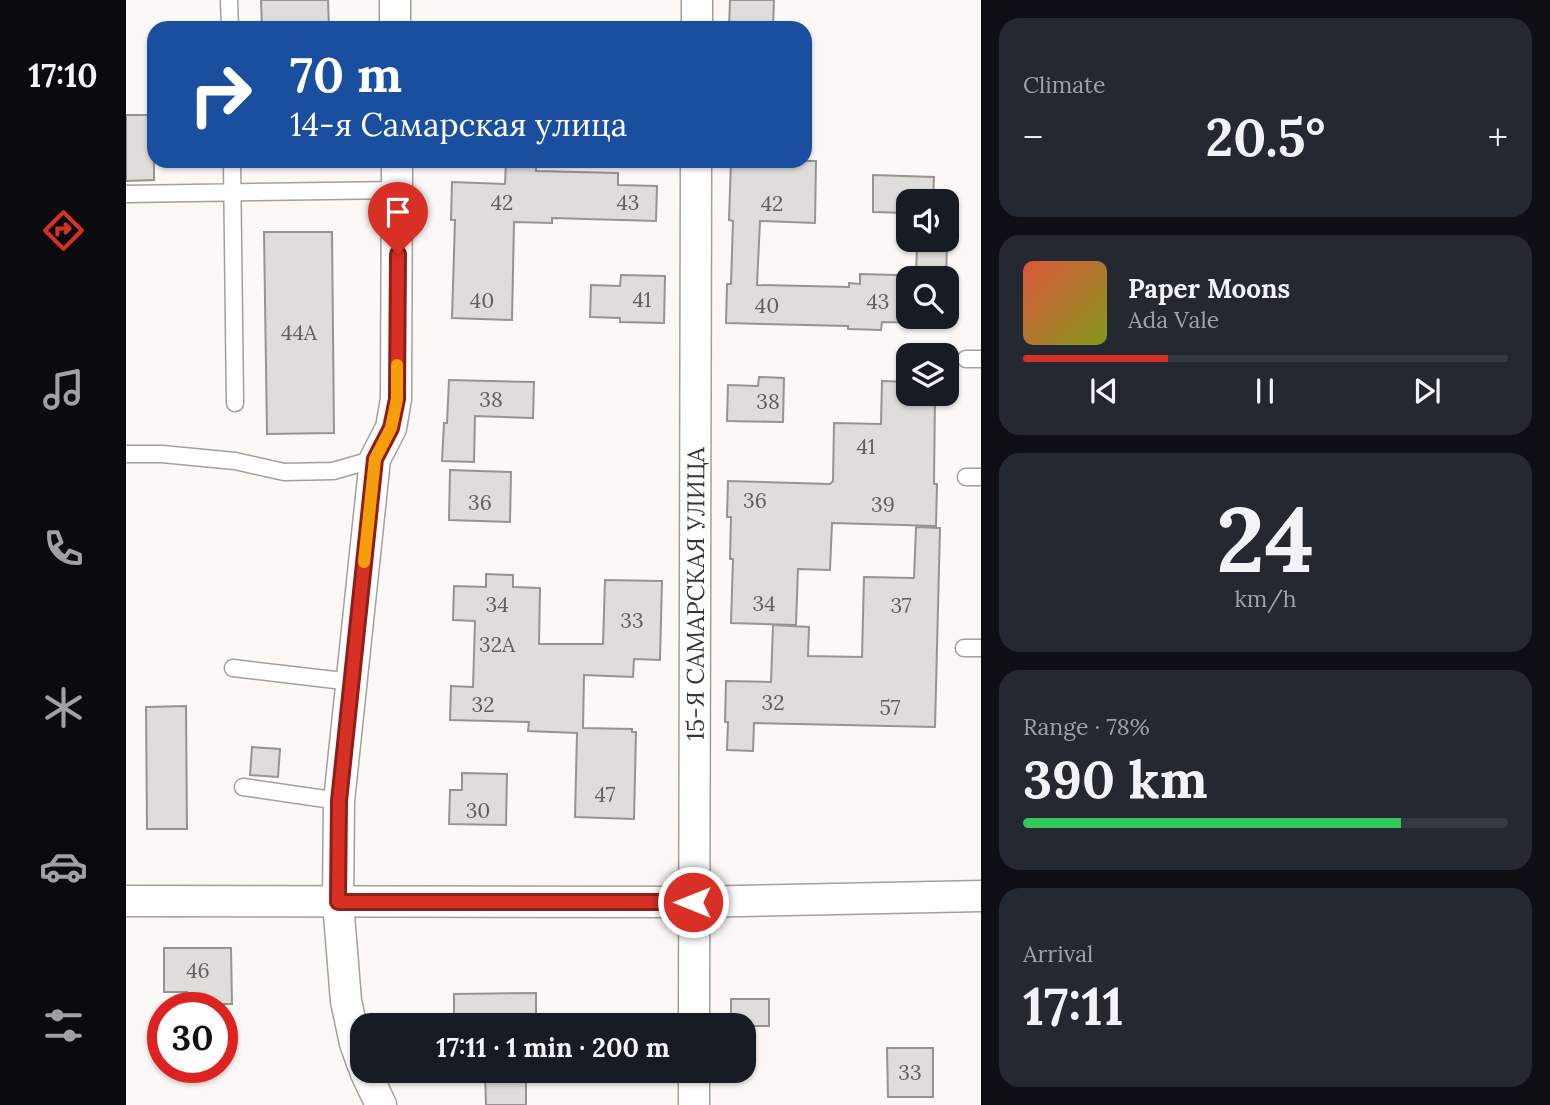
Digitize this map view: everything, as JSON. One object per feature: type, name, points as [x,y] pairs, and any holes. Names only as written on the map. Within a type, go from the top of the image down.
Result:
[{"type":"street","points":[[395,0],[395,21]]},
{"type":"street","points":[[697,0],[697,21]]},
{"type":"street","name":"15-Я САМАРСКАЯ УЛИЦА","points":[[694,1013],[696,168]]},
{"type":"street","points":[[350,1020],[338,902],[339,801],[375,459],[391,428],[397,399],[397,175]]},
{"type":"street","points":[[126,901],[693,902],[981,896]]},
{"type":"street","points":[[371,1083],[381,1105]]},
{"type":"street","points":[[694,1083],[694,1105]]},
{"type":"lane","points":[[229,0],[230,21]]},
{"type":"lane","points":[[232,168],[235,403]]},
{"type":"lane","points":[[126,194],[232,192],[397,175]]},
{"type":"lane","points":[[126,454],[235,460],[284,472],[333,471],[375,459]]},
{"type":"lane","points":[[964,648],[981,648]]},
{"type":"lane","points":[[233,668],[352,682]]},
{"type":"lane","points":[[243,787],[339,801]]},
{"type":"building","points":[[261,0],[328,0],[329,21],[262,21]]},
{"type":"building","points":[[730,0],[774,0],[773,21],[729,21]]},
{"type":"building","points":[[126,115],[147,115],[147,168],[154,168],[154,180],[126,181]]},
{"type":"building","points":[[812,161],[816,161],[815,223],[760,221],[757,285],[849,287],[849,283],[860,284],[860,274],[896,275],[896,322],[882,322],[881,330],[848,329],[848,326],[726,323],[727,284],[731,284],[733,221],[729,220],[731,168],[812,168]]},
{"type":"building","points":[[506,168],[618,173],[618,185],[657,186],[656,221],[552,218],[552,223],[514,222],[512,320],[452,318],[455,220],[451,220],[452,182],[505,184]]},
{"type":"building","points":[[873,175],[934,177],[934,189],[896,189],[896,213],[873,212]]},
{"type":"building","points":[[264,232],[332,232],[334,433],[267,434]]},
{"type":"building","points":[[917,252],[947,252],[946,266],[916,266]]},
{"type":"building","points":[[621,275],[665,276],[664,323],[620,322],[620,318],[590,317],[591,285],[620,286]]},
{"type":"building","points":[[759,377],[784,378],[783,422],[727,421],[728,385],[758,386]]},
{"type":"building","points":[[449,380],[534,382],[533,418],[475,416],[474,462],[442,461]]},
{"type":"building","points":[[882,381],[896,382],[896,406],[935,406],[936,526],[832,523],[830,570],[798,569],[796,625],[731,623],[733,559],[730,559],[731,517],[727,517],[728,481],[830,484],[833,481],[834,423],[881,424]]},
{"type":"building","points":[[450,470],[511,472],[510,522],[449,520]]},
{"type":"building","points":[[916,527],[940,528],[935,727],[754,723],[753,751],[727,750],[726,681],[771,682],[773,625],[809,627],[808,656],[862,657],[864,577],[914,578]]},
{"type":"building","points":[[486,574],[513,575],[513,587],[540,588],[539,644],[603,644],[605,580],[662,581],[660,660],[634,659],[633,677],[584,675],[583,728],[632,729],[632,732],[636,732],[634,819],[575,817],[577,733],[528,731],[529,722],[450,720],[451,686],[473,687],[475,621],[453,620],[454,586],[486,587]]},
{"type":"building","points":[[186,706],[187,829],[147,829],[146,707]]},
{"type":"building","points":[[252,747],[280,749],[278,777],[250,775]]},
{"type":"building","points":[[462,773],[507,774],[506,825],[449,824],[450,790],[462,790]]},
{"type":"building","points":[[164,948],[231,948],[232,992],[164,992]]},
{"type":"building","points":[[536,993],[536,1013],[454,1013],[454,994]]},
{"type":"building","points":[[731,999],[769,999],[769,1026],[756,1026],[756,1013],[731,1013]]},
{"type":"building","points":[[887,1048],[933,1048],[933,1097],[888,1097]]},
{"type":"building","points":[[485,1083],[526,1083],[526,1105],[486,1105]]},
{"type":"slow traffic","points":[[364,562],[375,459],[391,428],[397,399],[397,365]]},
{"type":"route","points":[[398,254],[397,399],[391,428],[375,459],[339,801],[338,902],[693,902]]}]
